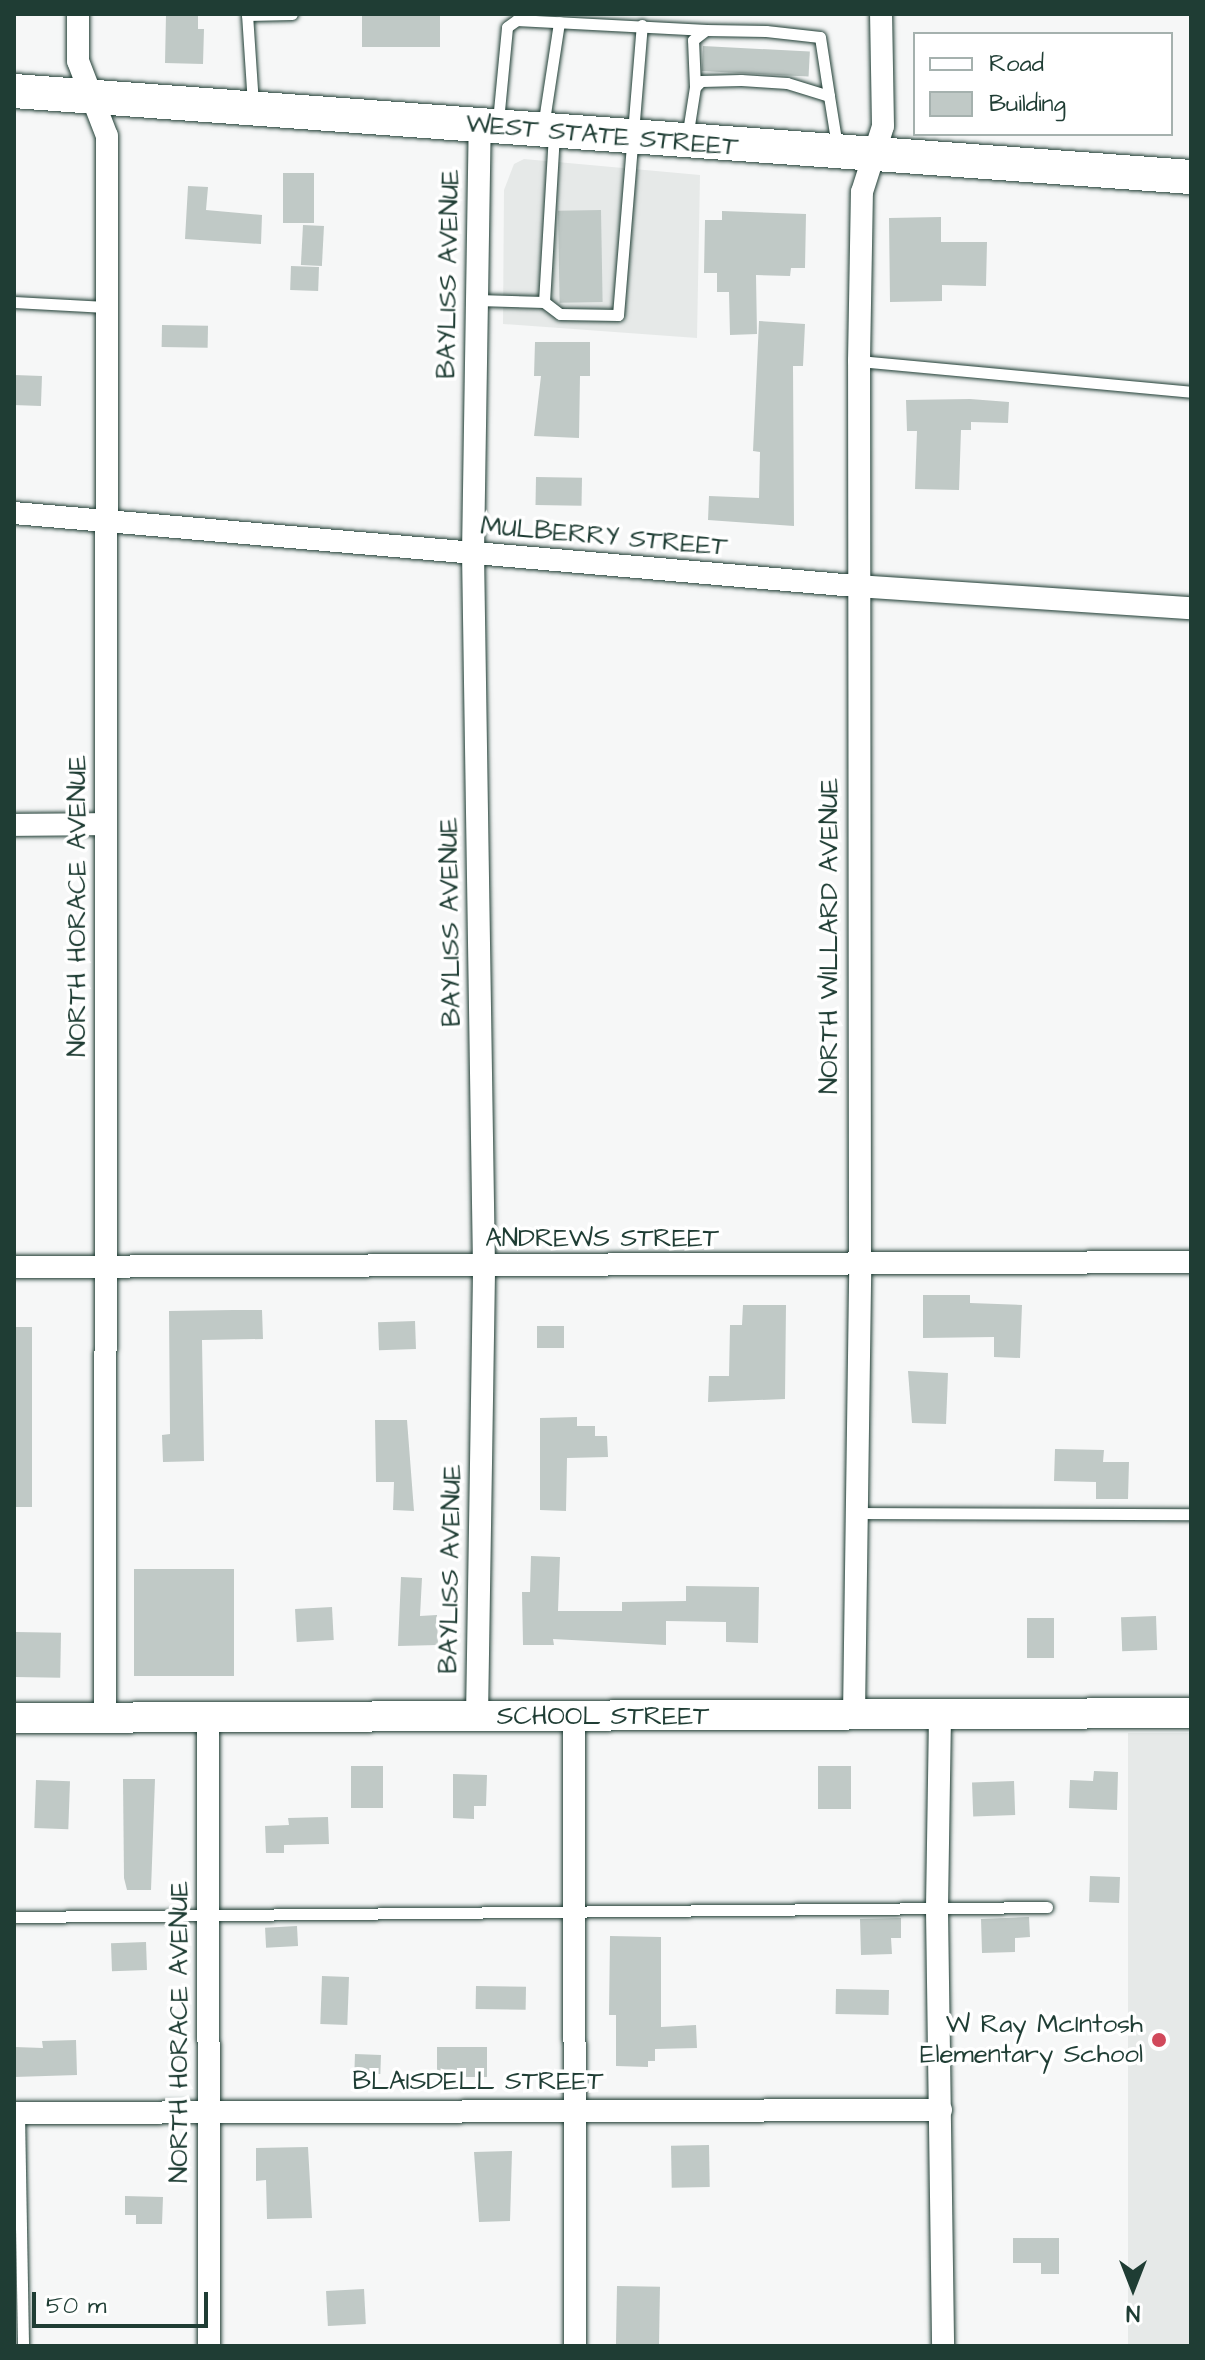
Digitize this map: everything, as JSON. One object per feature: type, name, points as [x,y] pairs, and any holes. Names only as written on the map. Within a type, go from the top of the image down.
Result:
[{"type":"main road","name":"WEST STATE STREET","points":[[14,91],[837,155],[1191,177]]},
{"type":"main road","name":"SCHOOL STREET","points":[[14,1718],[1191,1713]]},
{"type":"street","name":"NORTH HORACE AVENUE","points":[[78,14],[78,61],[107,136],[105,1718]]},
{"type":"street","name":"NORTH WILLARD AVENUE","points":[[854,1715],[860,1265],[856,586],[859,361],[862,192],[883,126],[881,14]]},
{"type":"street","name":"BAYLISS AVENUE","points":[[477,1718],[484,1268],[473,554],[477,300],[488,127]]},
{"type":"street","name":"MULBERRY STREET","points":[[14,513],[856,586],[1191,608]]},
{"type":"street","points":[[14,825],[106,824]]},
{"type":"street","name":"ANDREWS STREET","points":[[14,1267],[484,1268],[1191,1262]]},
{"type":"street","points":[[940,1716],[937,1910],[943,2346]]},
{"type":"street","name":"NORTH HORACE AVENUE","points":[[208,1718],[209,2346]]},
{"type":"street","points":[[574,1718],[575,2346]]},
{"type":"street","name":"BLAISDELL STREET","points":[[16,2113],[941,2110]]},
{"type":"lane","points":[[253,110],[247,14],[292,14]]},
{"type":"lane","points":[[488,127],[507,27],[517,20],[820,37],[829,96],[837,124],[837,155]]},
{"type":"lane","points":[[544,302],[548,132],[559,22]]},
{"type":"lane","points":[[477,300],[544,302],[560,314],[618,315],[629,138],[642,25]]},
{"type":"lane","points":[[687,143],[695,87],[693,40],[706,30]]},
{"type":"lane","points":[[695,87],[718,80],[787,83],[829,96]]},
{"type":"lane","points":[[14,302],[106,307]]},
{"type":"lane","points":[[859,361],[1191,392]]},
{"type":"lane","points":[[856,1513],[1191,1514]]},
{"type":"lane","points":[[14,1917],[573,1915],[1047,1907]]},
{"type":"lane","points":[[16,2113],[23,2346]]},
{"type":"shaded area","points":[[524,159],[700,175],[697,338],[503,324],[504,190],[514,164]]},
{"type":"shaded area","name":"W Ray McIntosh Elementary School","points":[[1128,1733],[1191,1733],[1191,2346],[1128,2346]]},
{"type":"building","points":[[166,14],[198,14],[198,29],[204,29],[203,64],[165,63]]},
{"type":"building","points":[[362,14],[440,14],[440,47],[362,47]]},
{"type":"building","points":[[703,46],[810,52],[809,77],[702,71]]},
{"type":"building","points":[[283,173],[314,173],[314,223],[283,223]]},
{"type":"building","points":[[188,186],[208,187],[206,210],[262,215],[261,244],[185,239]]},
{"type":"building","points":[[601,210],[603,302],[560,303],[558,211]]},
{"type":"building","points":[[722,211],[806,214],[805,268],[791,268],[790,276],[756,275],[757,334],[730,335],[729,292],[717,292],[717,273],[704,273],[705,220],[722,220]]},
{"type":"building","points":[[941,217],[941,242],[987,242],[986,286],[942,285],[942,301],[890,302],[889,218]]},
{"type":"building","points":[[303,225],[324,226],[322,266],[301,265]]},
{"type":"building","points":[[291,266],[319,267],[318,291],[290,290]]},
{"type":"building","points":[[759,321],[805,324],[803,366],[793,366],[794,526],[708,520],[709,496],[759,498],[760,452],[753,451]]},
{"type":"building","points":[[162,325],[208,326],[208,348],[162,347]]},
{"type":"building","points":[[535,342],[590,342],[590,376],[580,376],[579,438],[534,436],[541,376],[534,376]]},
{"type":"building","points":[[14,375],[42,376],[41,406],[14,405]]},
{"type":"building","points":[[906,400],[1009,402],[1008,423],[971,422],[971,430],[961,430],[959,490],[915,489],[917,431],[907,431]]},
{"type":"building","points":[[536,477],[582,478],[582,506],[536,505]]},
{"type":"building","points":[[923,1295],[970,1295],[970,1303],[1022,1305],[1020,1358],[994,1357],[994,1337],[923,1338]]},
{"type":"building","points":[[743,1305],[786,1305],[785,1399],[708,1402],[709,1376],[729,1376],[730,1325],[742,1325]]},
{"type":"building","points":[[262,1310],[263,1339],[202,1340],[204,1461],[163,1462],[162,1435],[170,1434],[169,1311]]},
{"type":"building","points":[[415,1321],[416,1349],[379,1350],[378,1322]]},
{"type":"building","points":[[537,1326],[564,1326],[564,1348],[537,1348]]},
{"type":"building","points":[[14,1327],[32,1327],[32,1507],[14,1507]]},
{"type":"building","points":[[908,1371],[948,1373],[946,1424],[912,1423]]},
{"type":"building","points":[[577,1417],[577,1426],[595,1426],[595,1436],[607,1436],[608,1457],[567,1458],[566,1511],[540,1510],[540,1418]]},
{"type":"building","points":[[375,1420],[407,1420],[414,1511],[393,1510],[394,1482],[376,1482]]},
{"type":"building","points":[[1055,1449],[1104,1450],[1103,1462],[1129,1462],[1128,1499],[1096,1499],[1096,1482],[1054,1481]]},
{"type":"building","points":[[531,1556],[560,1557],[558,1611],[622,1611],[622,1602],[686,1601],[686,1586],[759,1587],[758,1643],[726,1642],[726,1622],[666,1621],[666,1645],[553,1639],[554,1645],[523,1645],[522,1592],[530,1592]]},
{"type":"building","points":[[134,1569],[234,1569],[234,1676],[134,1676]]},
{"type":"building","points":[[401,1577],[422,1578],[420,1616],[437,1615],[438,1645],[398,1646]]},
{"type":"building","points":[[332,1607],[334,1640],[297,1642],[295,1609]]},
{"type":"building","points":[[1156,1616],[1157,1650],[1122,1651],[1121,1617]]},
{"type":"building","points":[[1027,1618],[1054,1618],[1054,1658],[1027,1658]]},
{"type":"building","points":[[16,1632],[61,1633],[60,1678],[15,1677]]},
{"type":"building","points":[[351,1766],[383,1766],[383,1808],[351,1808]]},
{"type":"building","points":[[818,1766],[851,1766],[851,1809],[818,1809]]},
{"type":"building","points":[[1094,1771],[1118,1772],[1117,1810],[1069,1808],[1070,1780],[1093,1781]]},
{"type":"building","points":[[453,1774],[487,1775],[486,1806],[474,1806],[474,1819],[453,1818]]},
{"type":"building","points":[[123,1779],[155,1779],[151,1890],[127,1890],[124,1878]]},
{"type":"building","points":[[36,1780],[70,1781],[68,1829],[34,1828]]},
{"type":"building","points":[[1014,1781],[1015,1815],[973,1816],[972,1782]]},
{"type":"building","points":[[328,1817],[329,1844],[284,1845],[284,1853],[266,1853],[265,1826],[289,1825],[288,1818]]},
{"type":"building","points":[[1090,1876],[1120,1877],[1119,1903],[1089,1902]]},
{"type":"building","points":[[1029,1917],[1030,1937],[1015,1938],[1015,1952],[982,1953],[981,1919]]},
{"type":"building","points":[[901,1918],[901,1938],[891,1938],[892,1954],[861,1955],[860,1919]]},
{"type":"building","points":[[297,1926],[298,1946],[266,1948],[265,1928]]},
{"type":"building","points":[[610,1936],[661,1937],[661,2027],[696,2025],[697,2048],[655,2049],[655,2061],[648,2061],[648,2067],[616,2066],[616,2015],[609,2015]]},
{"type":"building","points":[[146,1942],[147,1970],[112,1971],[111,1943]]},
{"type":"building","points":[[322,1976],[349,1977],[347,2025],[320,2024]]},
{"type":"building","points":[[476,1986],[526,1987],[526,2010],[476,2009]]},
{"type":"building","points":[[836,1989],[889,1990],[889,2015],[836,2014]]},
{"type":"building","points":[[76,2040],[77,2075],[14,2077],[14,2047],[43,2048],[42,2041]]},
{"type":"building","points":[[437,2047],[487,2047],[487,2077],[437,2077]]},
{"type":"building","points":[[355,2054],[381,2055],[380,2074],[354,2073]]},
{"type":"building","points":[[709,2145],[710,2187],[672,2188],[671,2146]]},
{"type":"building","points":[[308,2147],[312,2218],[267,2219],[266,2180],[256,2181],[256,2148]]},
{"type":"building","points":[[512,2151],[510,2221],[479,2222],[474,2152]]},
{"type":"building","points":[[125,2196],[163,2197],[162,2224],[136,2224],[136,2215],[125,2215]]},
{"type":"building","points":[[1013,2238],[1059,2238],[1059,2274],[1041,2274],[1041,2263],[1013,2263]]},
{"type":"building","points":[[617,2286],[660,2287],[659,2346],[616,2346]]},
{"type":"building","points":[[364,2289],[366,2324],[328,2326],[326,2291]]},
{"type":"place","name":"W Ray McIntosh Elementary School","points":[[1159,2040]]}]
